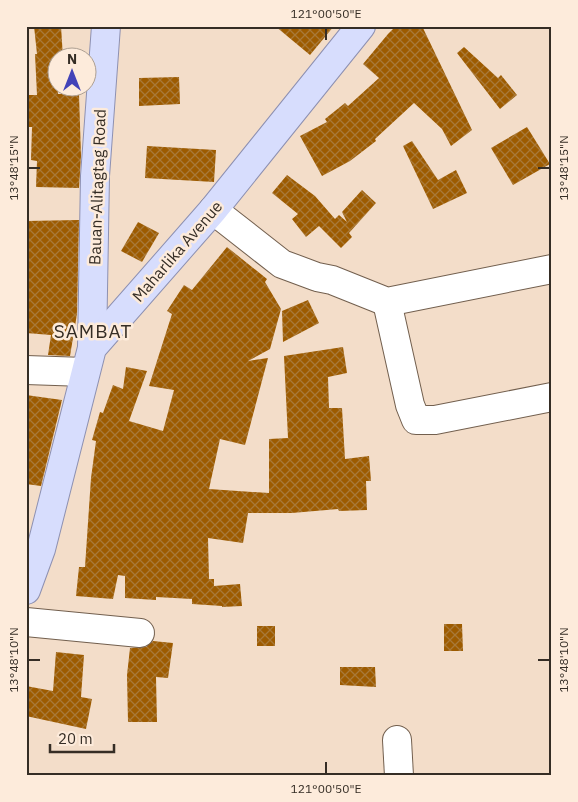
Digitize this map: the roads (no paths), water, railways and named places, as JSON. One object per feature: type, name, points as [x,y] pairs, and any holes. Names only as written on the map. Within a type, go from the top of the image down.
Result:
[{"type":"main road","name":"Bauan-Alitagtag Road","points":[[89,360],[95,176],[106,26]]},
{"type":"main road","name":"Maharlika Avenue","points":[[26,590],[41,549],[89,360],[361,26]]},
{"type":"street","points":[[213,210],[282,264],[317,277],[332,280],[387,302],[552,268]]},
{"type":"street","points":[[387,302],[410,405],[416,420],[435,420],[552,397]]},
{"type":"street","points":[[26,370],[89,360]]},
{"type":"street","points":[[26,622],[140,633]]},
{"type":"street","points":[[397,740],[399,776]]},
{"type":"district","name":"SAMBAT","points":[[93,331]]}]
